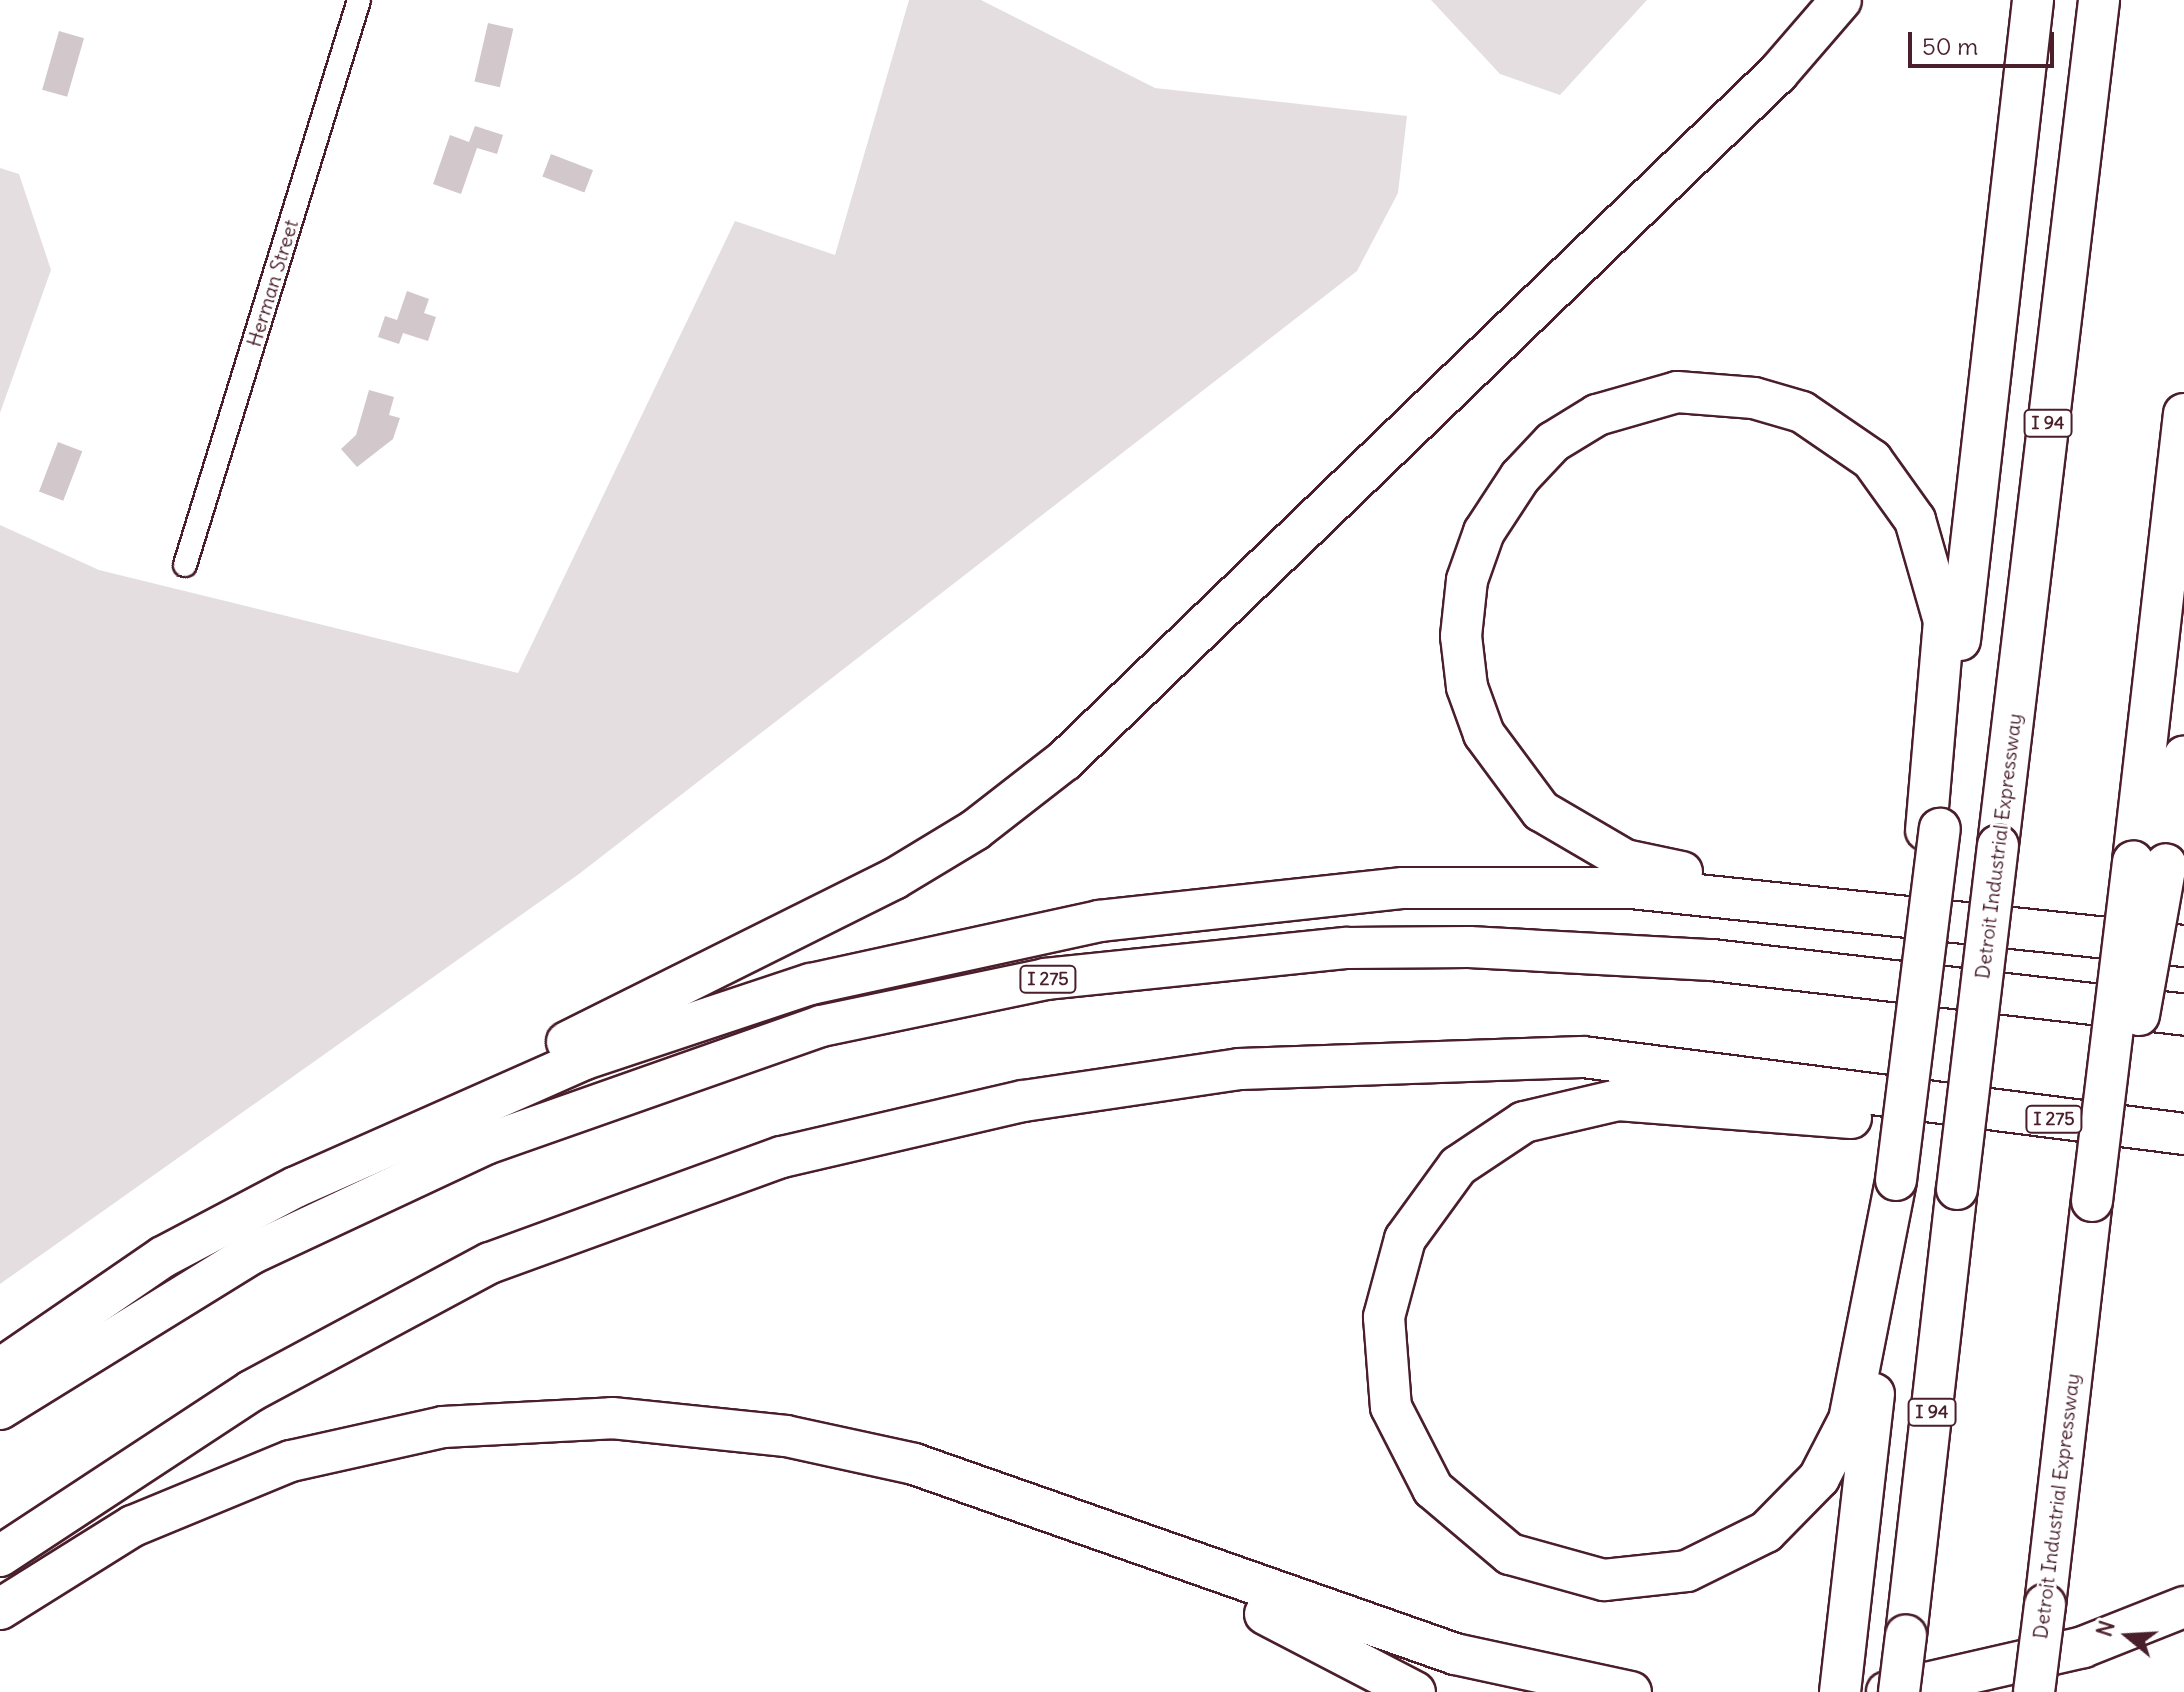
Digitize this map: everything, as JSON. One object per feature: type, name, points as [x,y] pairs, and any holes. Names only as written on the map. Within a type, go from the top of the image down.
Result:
[{"type":"highway","points":[[296,1187],[355,1145],[894,879],[1020,796],[1170,664],[1778,73],[1841,0]]},
{"type":"highway","points":[[1933,830],[2033,0]]},
{"type":"highway","name":"Detroit Industrial Expressway","points":[[1899,1692],[2099,0]]},
{"type":"highway","points":[[1840,1692],[1896,1180],[1925,950],[1933,830],[1944,621],[1915,520],[1872,460],[1802,412],[1717,392],[1640,401],[1597,415],[1553,442],[1484,532],[1467,580],[1461,636],[1467,687],[1484,734],[1541,811],[1625,860],[2021,928]]},
{"type":"highway","points":[[2150,863],[2184,414]]},
{"type":"highway","points":[[2150,863],[2184,757]]},
{"type":"highway","name":"Detroit Industrial Expressway","points":[[2034,1692],[2102,1107],[2137,1026],[2150,863]]},
{"type":"highway","points":[[0,1369],[163,1257],[296,1187],[683,1023],[924,954],[1171,910],[1403,888],[1631,888],[2184,946]]},
{"type":"highway","name":"I 275","points":[[0,1409],[251,1254],[486,1144],[821,1026],[1045,979],[1347,948],[1469,947],[1741,962],[2184,1015]]},
{"type":"highway","name":"I 275","points":[[0,1556],[251,1391],[490,1263],[782,1157],[921,1123],[1239,1069],[1583,1057],[2184,1134]]},
{"type":"highway","points":[[1896,1180],[1878,1246],[1858,1384],[1835,1453],[1797,1505],[1742,1549],[1658,1578],[1564,1574],[1480,1534],[1416,1466],[1391,1407],[1383,1360],[1390,1278],[1429,1198],[1493,1139],[1571,1106],[1618,1100],[1914,1123],[1947,1106]]},
{"type":"highway","points":[[0,1609],[133,1526],[206,1492],[291,1461],[443,1427],[612,1418],[714,1426],[914,1464],[1455,1654],[1631,1692]]},
{"type":"highway","points":[[848,1450],[1270,1616],[1415,1692]]},
{"type":"highway","points":[[1887,1692],[2083,1647],[2184,1607]]},
{"type":"street","name":"Herman Street","points":[[185,565],[359,0]]},
{"type":"shaded area","points":[[909,0],[981,0],[1155,88],[1407,116],[1398,193],[1357,271],[579,874],[0,1284],[0,525],[99,570],[518,673],[735,221],[835,255]]},
{"type":"shaded area","points":[[1431,0],[1647,0],[1560,95],[1500,74]]},
{"type":"shaded area","points":[[0,168],[19,174],[51,270],[0,413]]},
{"type":"building","points":[[488,23],[513,29],[500,87],[475,81]]},
{"type":"building","points":[[59,31],[84,38],[67,97],[42,90]]},
{"type":"building","points":[[475,126],[503,135],[497,154],[477,148],[461,194],[433,184],[450,135],[469,142]]},
{"type":"building","points":[[551,154],[593,170],[584,193],[542,176]]},
{"type":"building","points":[[407,291],[429,299],[424,313],[436,317],[428,341],[403,333],[399,344],[378,337],[385,316],[397,320]]},
{"type":"building","points":[[369,390],[394,397],[389,415],[400,418],[393,439],[357,467],[341,449],[356,435]]},
{"type":"building","points":[[58,442],[82,451],[63,501],[39,491]]}]
